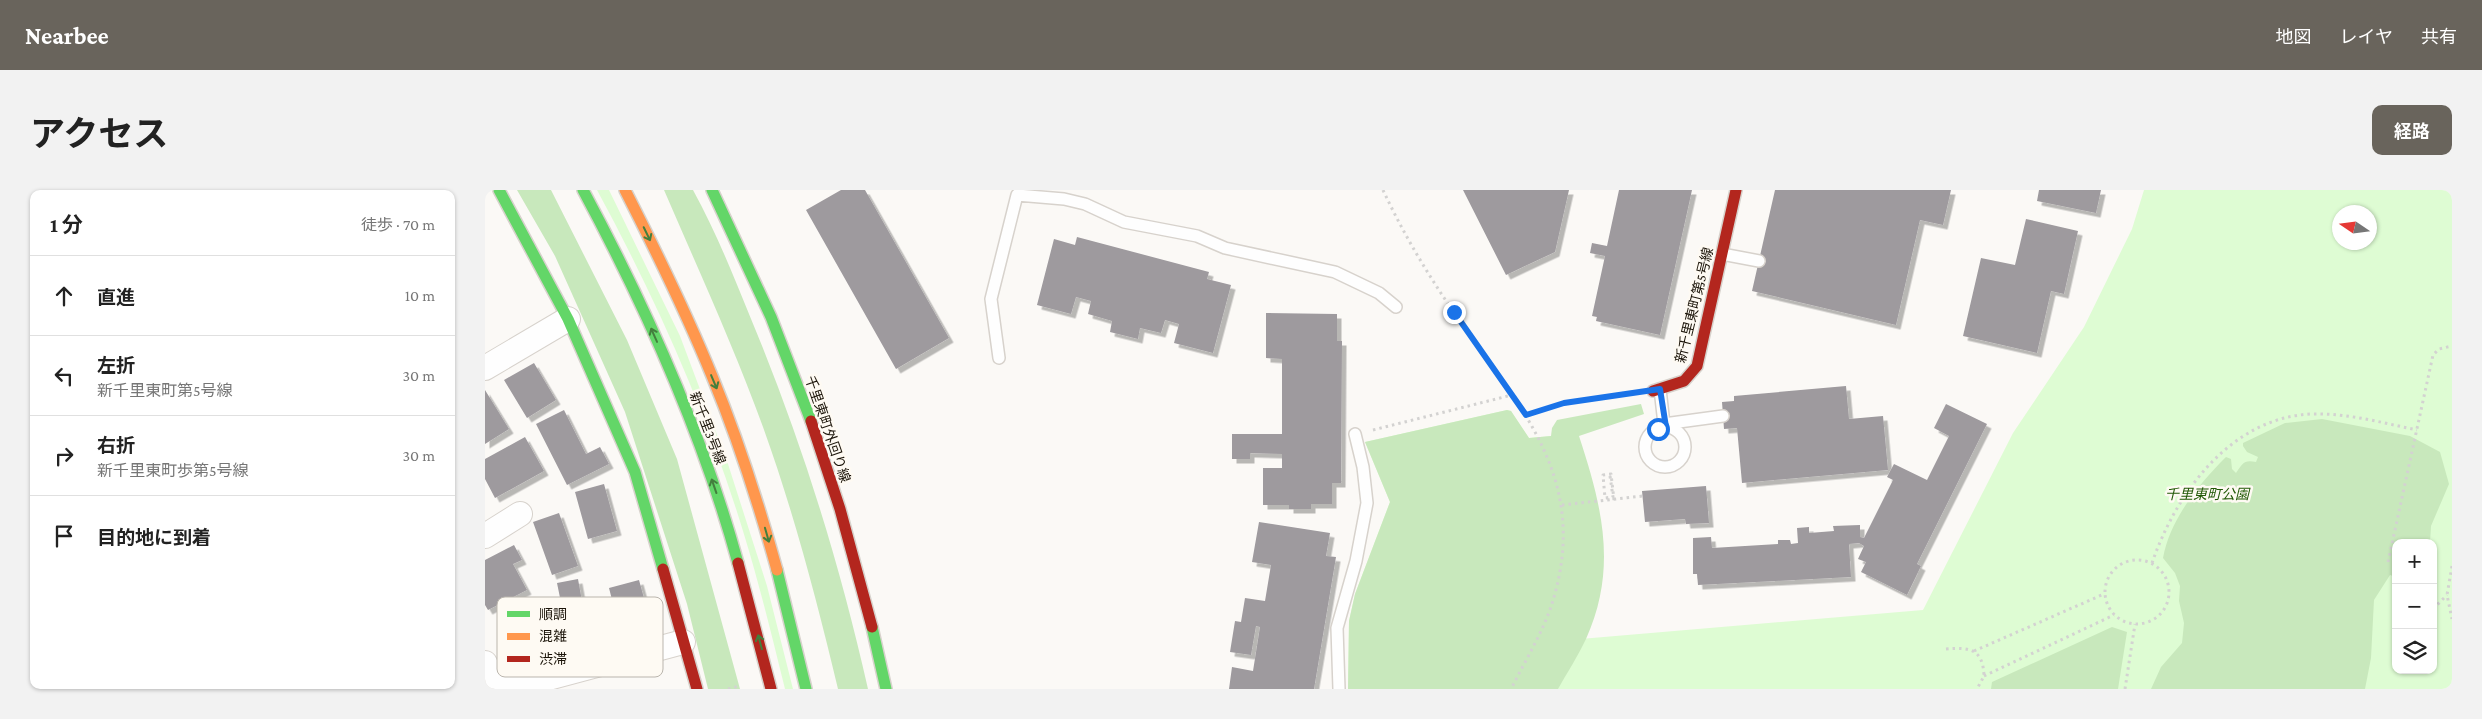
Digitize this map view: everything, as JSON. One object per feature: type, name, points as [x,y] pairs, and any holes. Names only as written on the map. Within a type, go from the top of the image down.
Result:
[{"type":"street","points":[[499,190],[569,320],[635,472],[697,689]]},
{"type":"street","name":"新千里3号線","points":[[583,190],[618,252],[687,410],[730,531],[771,689]]},
{"type":"street","name":"新千里3号線","points":[[625,190],[674,288],[723,404],[763,520],[786,603],[806,689]]},
{"type":"street","name":"千里東町外回り線","points":[[712,190],[778,333],[815,433],[852,551],[875,634],[886,689]]},
{"type":"street","name":"新千里東町第5号線","points":[[1657,390],[1682,384],[1697,366],[1736,190]]},
{"type":"street","points":[[485,368],[569,320]]},
{"type":"street","points":[[485,536],[520,514]]},
{"type":"street","points":[[663,647],[683,642]]},
{"type":"street","points":[[485,662],[499,689]]},
{"type":"street","points":[[507,689],[552,677]]},
{"type":"lane","points":[[999,358],[991,299],[1017,195],[1064,199],[1085,204],[1124,222],[1197,236],[1225,248],[1335,272],[1379,293],[1396,307]]},
{"type":"lane","points":[[1722,254],[1759,261]]},
{"type":"lane","points":[[1657,390],[1665,426],[1723,416]]},
{"type":"lane","points":[[1339,689],[1337,628],[1356,562],[1367,503],[1363,467],[1355,434]]},
{"type":"path","points":[[1383,190],[1425,267],[1526,415],[1551,463],[1562,505],[1563,546],[1554,596],[1546,619],[1511,689]]},
{"type":"path","points":[[2388,562],[2433,355],[2439,349],[2452,346]]},
{"type":"path","points":[[1526,415],[1564,403],[1639,391],[1657,390]]},
{"type":"path","points":[[1355,434],[1512,394]]},
{"type":"path","points":[[2152,563],[2176,511],[2197,480],[2230,445],[2251,431],[2291,416],[2321,414],[2354,417],[2417,430]]},
{"type":"path","points":[[1610,476],[1613,497],[1605,498],[1603,475],[1611,474],[1614,500]]},
{"type":"path","points":[[1562,505],[1643,496]]},
{"type":"path","points":[[2143,560],[2152,563],[2161,570],[2167,579],[2169,589],[2168,601],[2156,618],[2146,623],[2135,624],[2127,623],[2114,615],[2109,609],[2104,594],[2109,575],[2123,562],[2143,560]]},
{"type":"path","points":[[2452,566],[2447,594],[2452,619]]},
{"type":"path","points":[[1946,649],[1974,651],[2104,594]]},
{"type":"path","points":[[2437,605],[2447,594]]},
{"type":"path","points":[[1984,676],[2114,615]]},
{"type":"path","points":[[2125,689],[2135,624]]},
{"type":"path","points":[[1974,651],[1982,660],[1984,676],[1977,689]]},
{"type":"path","points":[[727,689],[739,686]]},
{"type":"green space","points":[[517,190],[551,190],[627,340],[677,459],[740,689],[708,689],[687,604],[625,412],[555,256]]},
{"type":"green space","points":[[597,190],[609,190],[680,336],[728,464],[767,586],[793,689],[785,689],[743,531],[697,400],[640,273]]},
{"type":"green space","points":[[664,190],[693,190],[716,236],[743,298],[785,406],[817,499],[857,641],[868,689],[838,689],[804,557],[763,427],[728,338]]},
{"type":"green space","name":"千里東町公園","points":[[2144,190],[2452,190],[2452,689],[1348,689],[1349,621],[1355,594],[1390,502],[1365,442],[1507,410],[1511,411],[1529,438],[1551,436],[1545,642],[1923,610],[2013,433],[2084,327],[2132,229]]},
{"type":"green space","points":[[1641,404],[1644,414],[1579,436],[1600,512],[1604,562],[1602,587],[1596,613],[1586,639],[1558,689],[1348,689],[1349,621],[1355,594],[1390,502],[1365,442],[1507,410],[1511,411],[1529,438],[1551,436],[1552,428],[1557,420]]},
{"type":"green space","points":[[2322,419],[2410,436],[2440,452],[2449,484],[2431,526],[2430,539],[2392,539],[2392,576],[2390,575],[2374,600],[2371,658],[2365,689],[2151,689],[2161,667],[2182,643],[2184,623],[2179,601],[2180,586],[2175,573],[2163,558],[2172,530],[2179,516],[2196,491],[2226,457],[2231,459],[2232,469],[2236,473],[2244,463],[2249,461],[2256,462],[2258,457],[2247,452],[2243,443],[2285,423]]},
{"type":"green space","points":[[2112,627],[2127,632],[2118,689],[1991,689],[1992,682]]},
{"type":"building","points":[[841,190],[865,190],[949,338],[896,369],[806,210]]},
{"type":"building","points":[[1463,190],[1569,190],[1555,252],[1506,275]]},
{"type":"building","points":[[1619,190],[1692,190],[1660,335],[1596,321],[1597,317],[1592,316],[1605,256],[1590,253],[1592,243],[1607,246]]},
{"type":"building","points":[[1775,190],[1951,190],[1943,225],[1920,220],[1896,325],[1752,291]]},
{"type":"building","points":[[2039,190],[2101,190],[2096,213],[2037,201]]},
{"type":"building","points":[[2026,219],[2078,231],[2064,294],[2051,291],[2037,353],[1963,336],[1981,258],[2015,265]]},
{"type":"building","points":[[1077,237],[1209,272],[1207,279],[1231,285],[1213,353],[1174,343],[1179,324],[1165,320],[1161,333],[1140,328],[1138,339],[1110,332],[1112,321],[1088,314],[1091,301],[1076,297],[1071,314],[1037,305],[1054,239],[1075,245]]},
{"type":"building","points":[[1266,313],[1337,314],[1337,341],[1342,341],[1341,483],[1332,483],[1332,504],[1311,504],[1311,509],[1289,509],[1289,505],[1263,505],[1263,468],[1282,468],[1282,454],[1250,453],[1250,459],[1232,459],[1232,434],[1282,434],[1282,359],[1266,358]]},
{"type":"building","points":[[534,363],[556,400],[527,418],[504,380]]},
{"type":"building","points":[[1846,386],[1849,419],[1883,416],[1888,470],[1742,483],[1737,428],[1724,429],[1722,402],[1734,401],[1734,396]]},
{"type":"building","points":[[485,390],[509,429],[485,444]]},
{"type":"building","points":[[1946,404],[1987,424],[1917,564],[1921,566],[1907,595],[1861,572],[1866,562],[1858,559],[1864,546],[1859,543],[1849,544],[1851,577],[1698,585],[1697,574],[1693,574],[1693,538],[1711,537],[1712,548],[1778,544],[1778,540],[1790,540],[1791,544],[1798,543],[1797,528],[1809,527],[1809,533],[1834,531],[1833,526],[1860,525],[1860,537],[1864,538],[1893,480],[1887,477],[1894,464],[1927,480],[1949,436],[1934,428]]},
{"type":"building","points":[[564,410],[586,454],[600,447],[609,464],[567,485],[536,424]]},
{"type":"building","points":[[525,437],[544,471],[495,498],[485,479],[485,459]]},
{"type":"building","points":[[604,484],[617,531],[588,539],[575,492]]},
{"type":"building","points":[[1706,486],[1709,523],[1686,524],[1685,519],[1645,522],[1642,491]]},
{"type":"building","points":[[559,513],[578,566],[552,575],[533,522]]},
{"type":"building","points":[[1259,522],[1330,533],[1326,556],[1336,557],[1314,689],[1229,689],[1232,667],[1253,671],[1260,627],[1256,626],[1251,655],[1230,652],[1235,621],[1241,622],[1245,598],[1265,601],[1271,565],[1252,562]]},
{"type":"building","points":[[514,545],[522,560],[513,564],[527,590],[513,597],[497,597],[497,605],[488,610],[485,605],[485,560]]},
{"type":"building","points":[[578,579],[581,597],[560,597],[557,583]]},
{"type":"building","points":[[639,580],[644,597],[611,597],[609,588]]},
{"type":"traffic: fast","points":[[499,190],[568,319],[635,472],[663,569]]},
{"type":"traffic: fast","points":[[583,190],[629,280],[671,372],[708,466],[738,563]]},
{"type":"traffic: fast","points":[[712,190],[771,317],[811,421]]},
{"type":"traffic: fast","points":[[777,570],[806,689]]},
{"type":"traffic: fast","points":[[872,627],[886,689]]},
{"type":"traffic: slow","points":[[625,190],[681,305],[722,400],[763,521],[777,570]]},
{"type":"traffic: jam","points":[[1653,391],[1684,381],[1697,366],[1736,190]]},
{"type":"traffic: jam","points":[[811,421],[840,509],[872,627]]},
{"type":"traffic: jam","points":[[738,563],[771,689]]},
{"type":"traffic: jam","points":[[663,569],[697,689]]},
{"type":"route","points":[[1454,312],[1526,415],[1564,403],[1660,389],[1664,424],[1666,427],[1658,429]]}]
